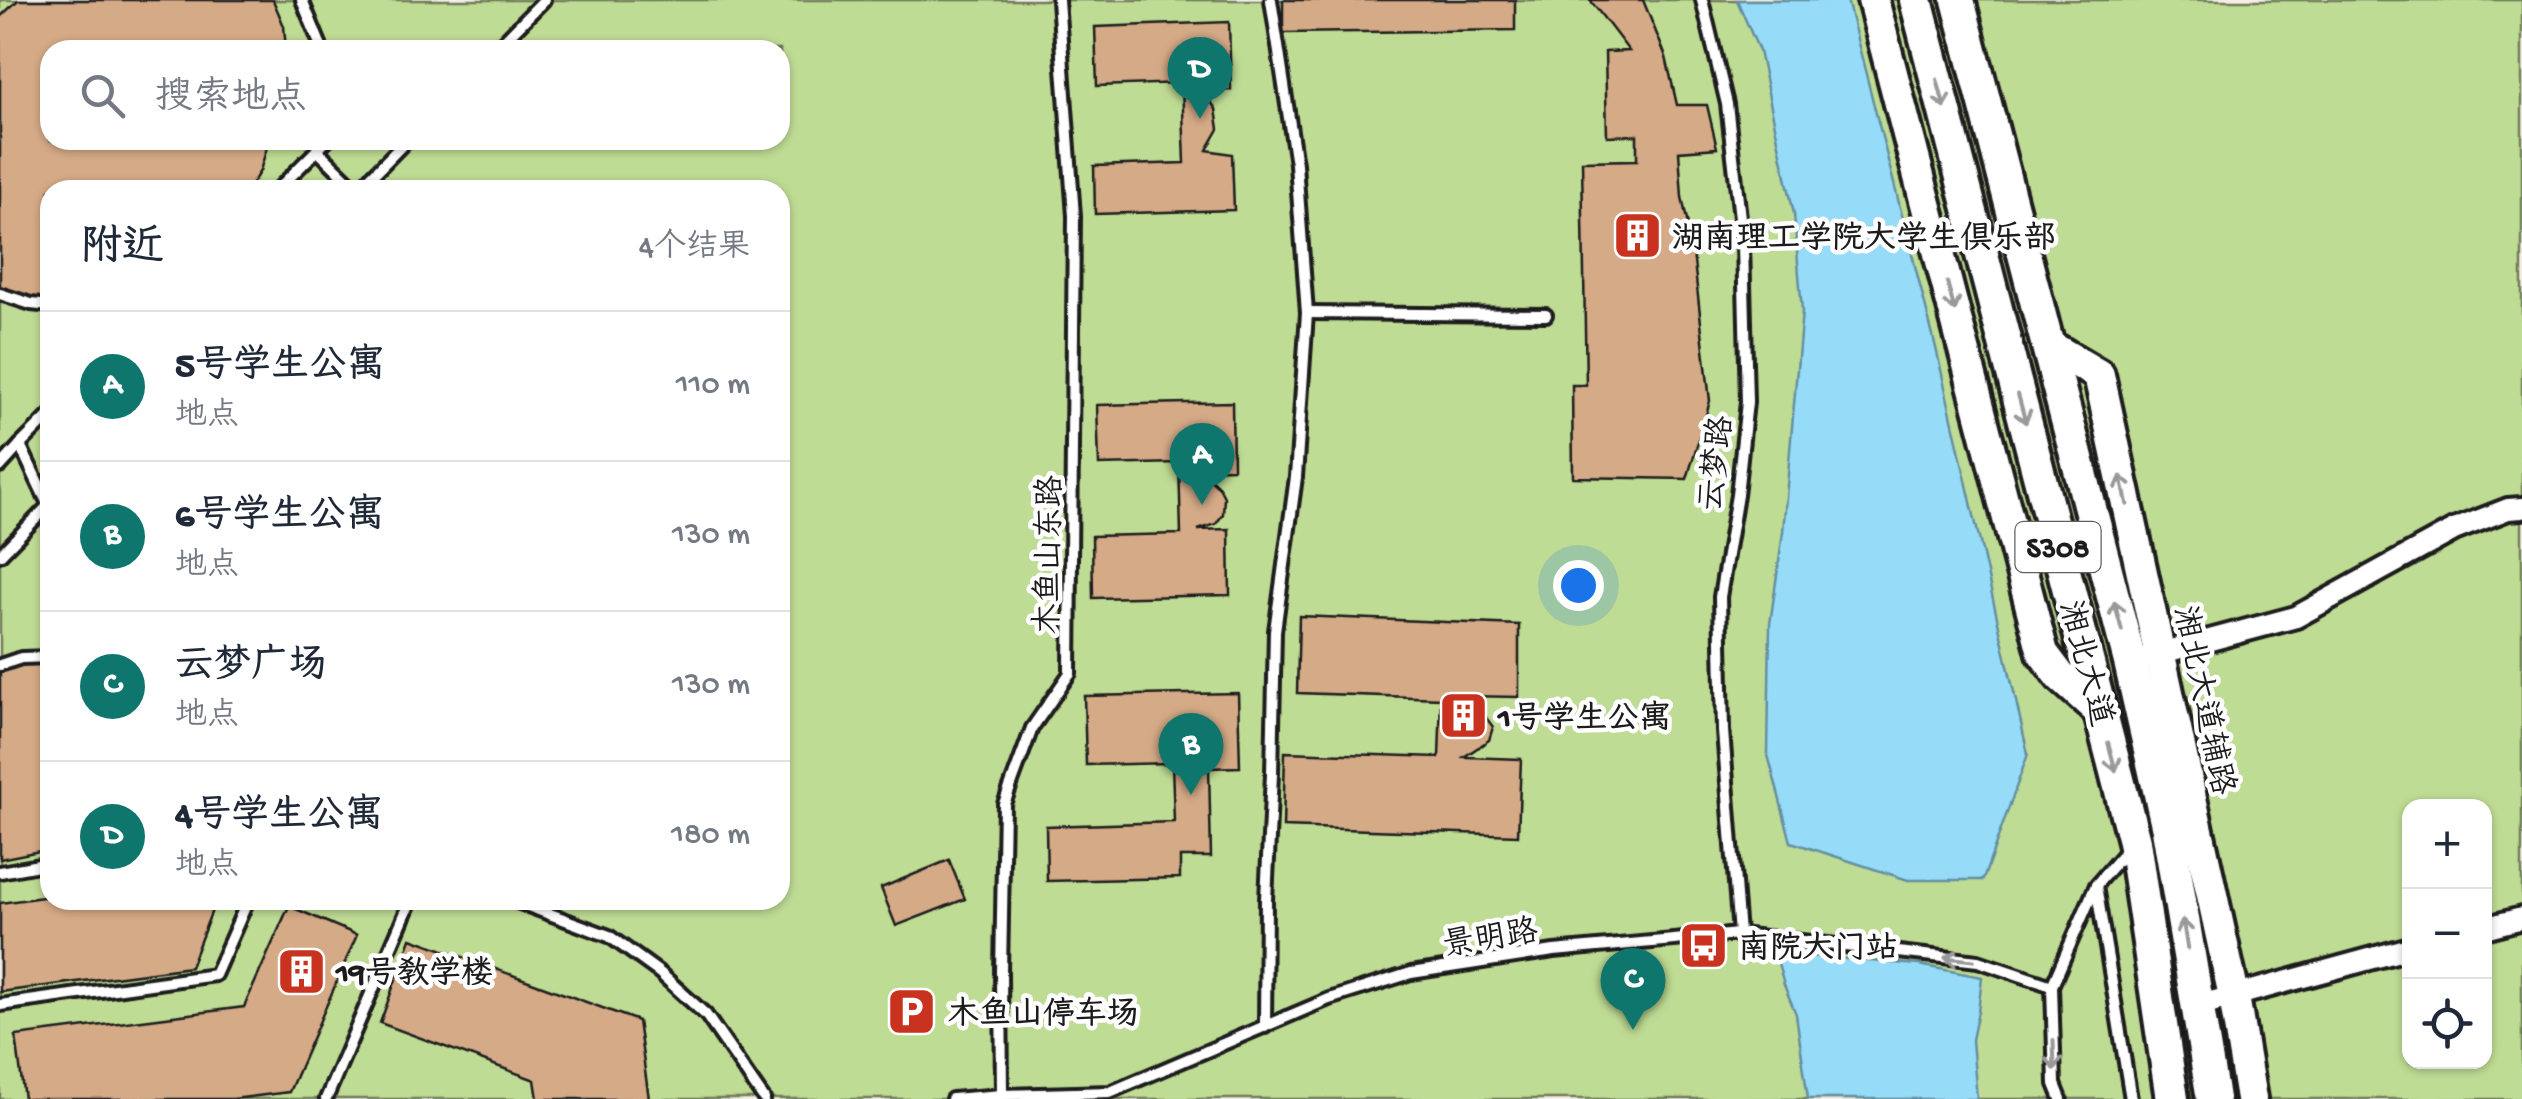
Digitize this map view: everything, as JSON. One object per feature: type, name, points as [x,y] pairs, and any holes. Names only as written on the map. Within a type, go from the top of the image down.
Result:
[{"type":"highway","name":"湘北大道","points":[[1916,0],[2134,841],[2172,1099]]},
{"type":"highway","name":"湘北大道","points":[[1958,0],[2048,346],[2145,657],[2168,828],[2213,1099]]},
{"type":"main road","points":[[1873,0],[2043,654],[2061,677],[2101,713]]},
{"type":"main road","name":"湘北大道辅路","points":[[2145,657],[2234,996],[2251,1099]]},
{"type":"street","points":[[2145,657],[2296,617],[2454,530],[2508,509],[2522,508]]},
{"type":"street","points":[[2492,926],[2522,918]]},
{"type":"street","points":[[2197,1006],[2402,950]]},
{"type":"lane","points":[[302,0],[318,40]]},
{"type":"lane","points":[[505,40],[544,0]]},
{"type":"lane","name":"木鱼山东路","points":[[1002,1095],[1004,804],[1032,728],[1070,673],[1074,216],[1058,0]]},
{"type":"lane","points":[[1265,1028],[1274,631],[1296,477],[1307,312],[1296,164],[1271,0]]},
{"type":"lane","name":"云梦路","points":[[1702,0],[1727,104],[1743,244],[1747,402],[1720,597],[1723,731],[1739,934]]},
{"type":"lane","points":[[286,180],[313,150]]},
{"type":"lane","points":[[322,150],[349,180]]},
{"type":"lane","points":[[368,180],[397,150]]},
{"type":"lane","points":[[0,294],[40,305]]},
{"type":"lane","points":[[1307,312],[1546,315]]},
{"type":"lane","points":[[0,467],[40,425]]},
{"type":"lane","points":[[20,445],[40,486]]},
{"type":"lane","points":[[0,555],[40,516]]},
{"type":"lane","points":[[0,665],[40,657]]},
{"type":"lane","points":[[2061,1099],[2055,1084],[2052,986],[2096,885],[2134,841]]},
{"type":"lane","points":[[0,872],[40,866]]},
{"type":"lane","points":[[2096,885],[2131,1099]]},
{"type":"lane","points":[[0,1005],[215,975],[244,910]]},
{"type":"lane","points":[[326,1099],[406,910]]},
{"type":"lane","points":[[539,910],[610,936],[660,973],[706,1015],[764,1099]]},
{"type":"lane","name":"景明路","points":[[952,1099],[1002,1095],[1110,1096],[1329,999],[1411,973],[1554,951],[1739,934],[1978,962],[2052,986]]},
{"type":"green space","points":[[0,0],[2522,0],[2522,1099],[0,1099]]},
{"type":"water","points":[[1737,0],[1847,0],[1936,348],[2028,754],[1983,880],[1908,880],[1791,842],[1768,755],[1770,624],[1783,532],[1802,311],[1794,214],[1759,51]]},
{"type":"water","points":[[1775,953],[1919,965],[1982,977],[1972,1040],[1977,1099],[1808,1099],[1796,1014]]},
{"type":"building","points":[[18,0],[273,0],[285,40],[40,40],[40,150],[266,150],[260,171],[254,180],[40,180],[40,299],[0,288],[0,17]]},
{"type":"building","points":[[1283,0],[1515,0],[1515,30],[1283,33]]},
{"type":"building","name":"湖南理工学院大学生俱乐部","points":[[1590,0],[1643,0],[1666,57],[1677,105],[1707,105],[1717,148],[1679,151],[1710,401],[1687,479],[1573,477],[1572,385],[1586,385],[1582,161],[1637,160],[1637,135],[1607,136],[1605,52],[1629,51]]},
{"type":"building","points":[[1229,22],[1231,90],[1203,91],[1216,109],[1219,129],[1207,150],[1232,154],[1234,210],[1095,214],[1094,166],[1185,163],[1182,83],[1097,86],[1095,27]]},
{"type":"building","points":[[1232,402],[1233,468],[1200,469],[1219,487],[1224,497],[1223,514],[1216,524],[1198,530],[1229,529],[1230,595],[1093,598],[1092,536],[1181,534],[1179,463],[1099,465],[1097,405]]},
{"type":"building","name":"1号学生公寓","points":[[1299,616],[1519,625],[1519,697],[1466,696],[1493,727],[1489,740],[1464,757],[1521,759],[1518,835],[1283,827],[1285,752],[1439,757],[1441,698],[1297,693]]},
{"type":"building","points":[[12,663],[40,664],[40,851],[0,859],[0,670]]},
{"type":"building","points":[[1238,693],[1240,767],[1209,768],[1211,857],[1180,857],[1180,878],[1047,881],[1046,826],[1174,822],[1172,763],[1086,765],[1084,696]]},
{"type":"building","points":[[949,860],[965,899],[896,926],[881,888]]},
{"type":"building","points":[[40,897],[40,910],[212,910],[190,967],[0,992],[0,903]]},
{"type":"building","name":"19号教学楼","points":[[287,910],[298,910],[357,935],[289,1092],[233,1099],[24,1099],[16,1036],[244,1007]]},
{"type":"building","points":[[411,938],[638,1021],[649,1099],[538,1099],[535,1080],[380,1023]]},
{"type":"place","name":"4号学生公寓","points":[[1200,119]]},
{"type":"place","name":"湖南理工学院大学生俱乐部","points":[[1637,236]]},
{"type":"place","name":"5号学生公寓","points":[[1202,505]]},
{"type":"place","name":"1号学生公寓","points":[[1463,716]]},
{"type":"place","name":"6号学生公寓","points":[[1191,795]]},
{"type":"place","name":"南院大门站","points":[[1703,946]]},
{"type":"place","name":"19号教学楼","points":[[301,971]]},
{"type":"place","name":"木鱼山停车场","points":[[912,1012]]},
{"type":"place","name":"云梦广场","points":[[1633,1030]]}]
